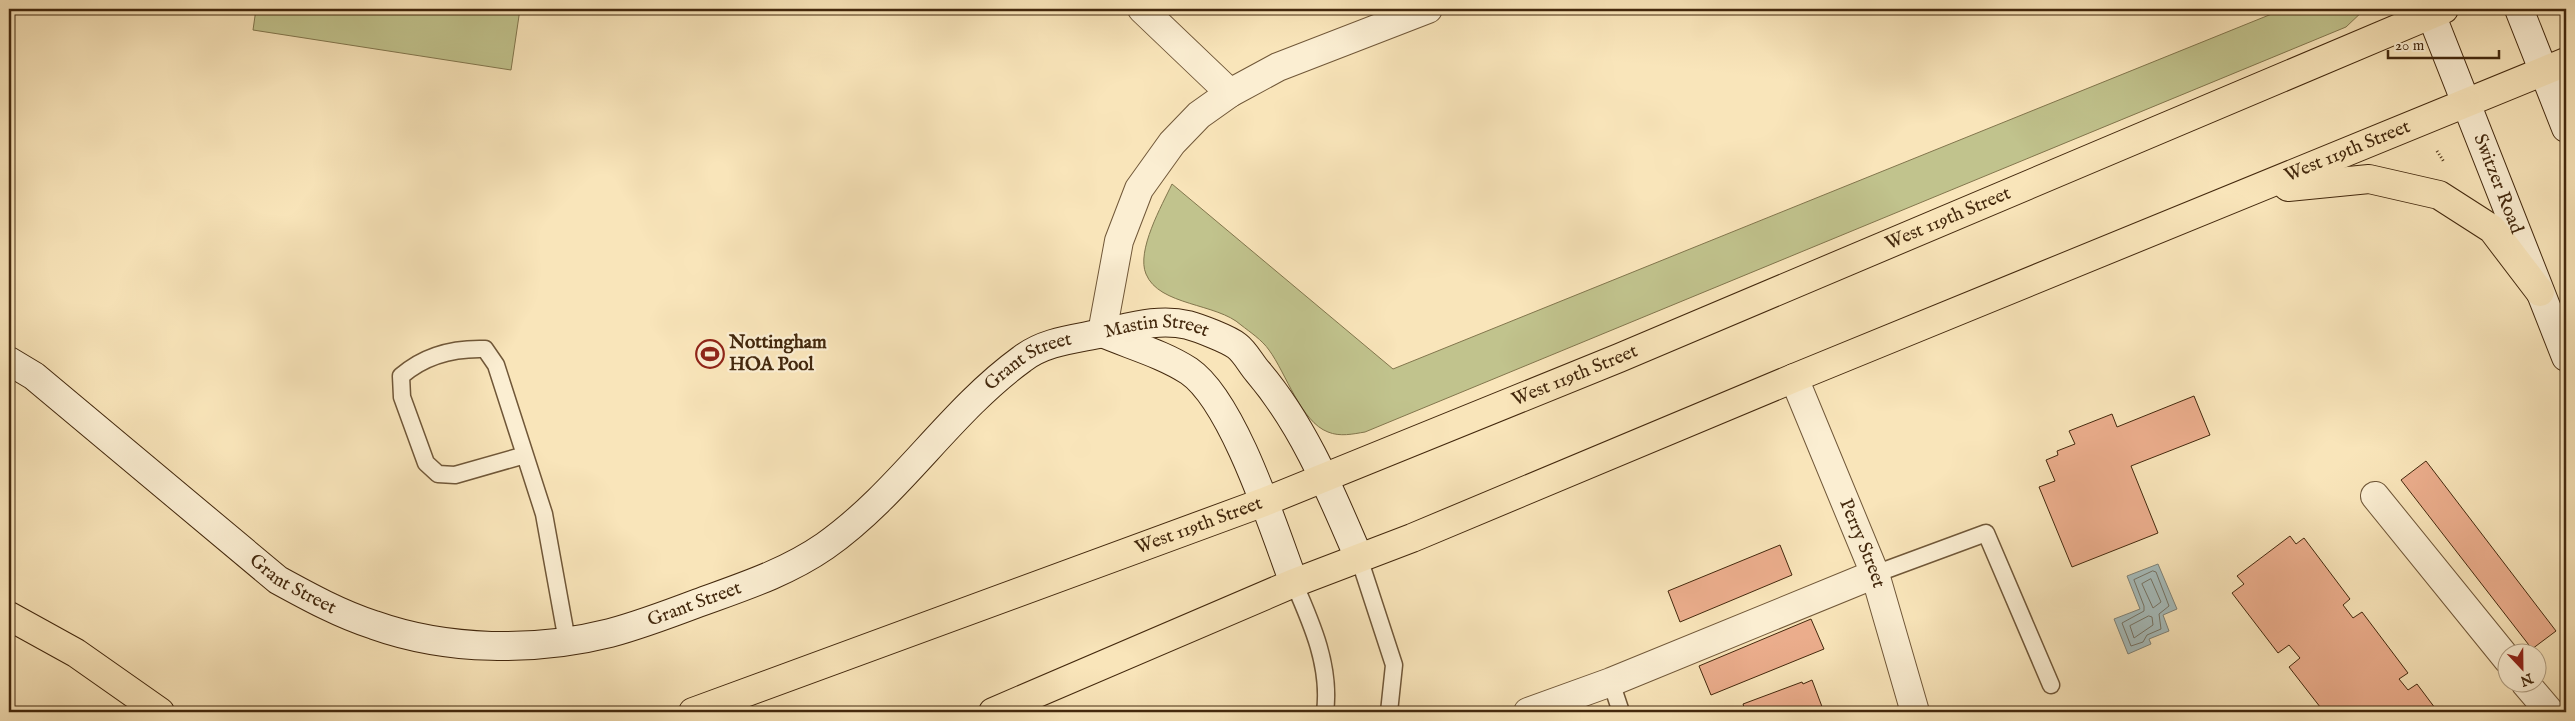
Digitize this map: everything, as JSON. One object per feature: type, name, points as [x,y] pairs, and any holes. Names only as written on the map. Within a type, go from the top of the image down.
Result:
[{"type":"main road","name":"West 119th Street","points":[[693,712],[1264,502],[1619,358],[2435,10]]},
{"type":"main road","name":"West 119th Street","points":[[993,712],[1294,583],[1412,538],[1794,378],[2555,67]]},
{"type":"main road","points":[[2259,189],[2369,179],[2439,195],[2492,229],[2540,292]]},
{"type":"main road","points":[[9,616],[76,653],[160,712]]},
{"type":"street","points":[[1142,9],[1230,94]]},
{"type":"street","points":[[1102,333],[1118,241],[1139,189],[1172,143],[1199,115],[1230,94],[1278,67],[1428,9]]},
{"type":"street","points":[[2519,9],[2555,67],[2566,128]]},
{"type":"street","name":"Switzer Road","points":[[2435,10],[2466,104],[2566,357]]},
{"type":"street","name":"Mastin Street","points":[[1102,333],[1142,322],[1188,325],[1236,346],[1267,382],[1299,431],[1324,477],[1359,558]]},
{"type":"street","name":"Mastin Street","points":[[1102,333],[1189,372],[1213,395],[1244,453],[1294,583]]},
{"type":"street","name":"Grant Street","points":[[9,362],[34,376],[278,580],[322,604],[374,626],[413,636],[493,645],[567,641],[610,632],[663,616],[763,580],[794,565],[824,546],[860,519],[977,399],[1024,357],[1068,338],[1102,333]]},
{"type":"street","name":"Perry Street","points":[[1794,378],[1875,574],[1916,712]]},
{"type":"street","points":[[2375,496],[2498,648]]},
{"type":"street","points":[[1528,712],[1610,682],[1875,574]]},
{"type":"street","points":[[2535,694],[2550,712]]},
{"type":"lane","points":[[525,455],[456,475],[438,474],[426,463],[402,397],[402,376],[417,362],[462,348],[485,349],[496,365],[525,455],[544,514],[567,641]]},
{"type":"lane","points":[[1875,574],[1986,533],[2050,685]]},
{"type":"lane","points":[[1359,558],[1394,666],[1389,712]]},
{"type":"lane","points":[[1294,583],[1316,632],[1325,674],[1327,699],[1325,712]]},
{"type":"lane","points":[[1610,682],[1621,712]]},
{"type":"green space","points":[[256,9],[520,9],[511,70],[253,30]]},
{"type":"green space","points":[[2284,9],[2365,9],[2346,27],[1365,432],[1346,435],[1328,432],[1318,427],[1302,408],[1266,346],[1231,318],[1163,292],[1153,284],[1146,274],[1144,253],[1147,241],[1172,184],[1393,369]]},
{"type":"water","points":[[2158,564],[2177,609],[2163,615],[2169,631],[2149,639],[2151,644],[2128,654],[2114,619],[2140,609],[2127,576]]},
{"type":"building","points":[[2194,396],[2210,435],[2131,466],[2158,533],[2072,567],[2039,487],[2055,481],[2046,460],[2058,455],[2057,451],[2075,444],[2069,431],[2112,414],[2117,427]]},
{"type":"building","points":[[2426,461],[2556,631],[2539,644],[2528,644],[2401,480]]},
{"type":"building","points":[[2290,536],[2296,544],[2304,538],[2350,599],[2343,605],[2353,618],[2362,612],[2408,673],[2399,679],[2408,690],[2417,684],[2438,712],[2324,712],[2289,667],[2300,658],[2289,645],[2278,653],[2232,593],[2244,584],[2237,576]]},
{"type":"building","points":[[1780,545],[1792,575],[1680,622],[1668,591]]},
{"type":"building","points":[[1811,619],[1824,649],[1711,695],[1699,666]]},
{"type":"building","points":[[1812,680],[1824,712],[1735,712],[1734,710],[1744,707],[1743,704]]},
{"type":"place","name":"Nottingham HOA Pool","points":[[710,354]]}]
